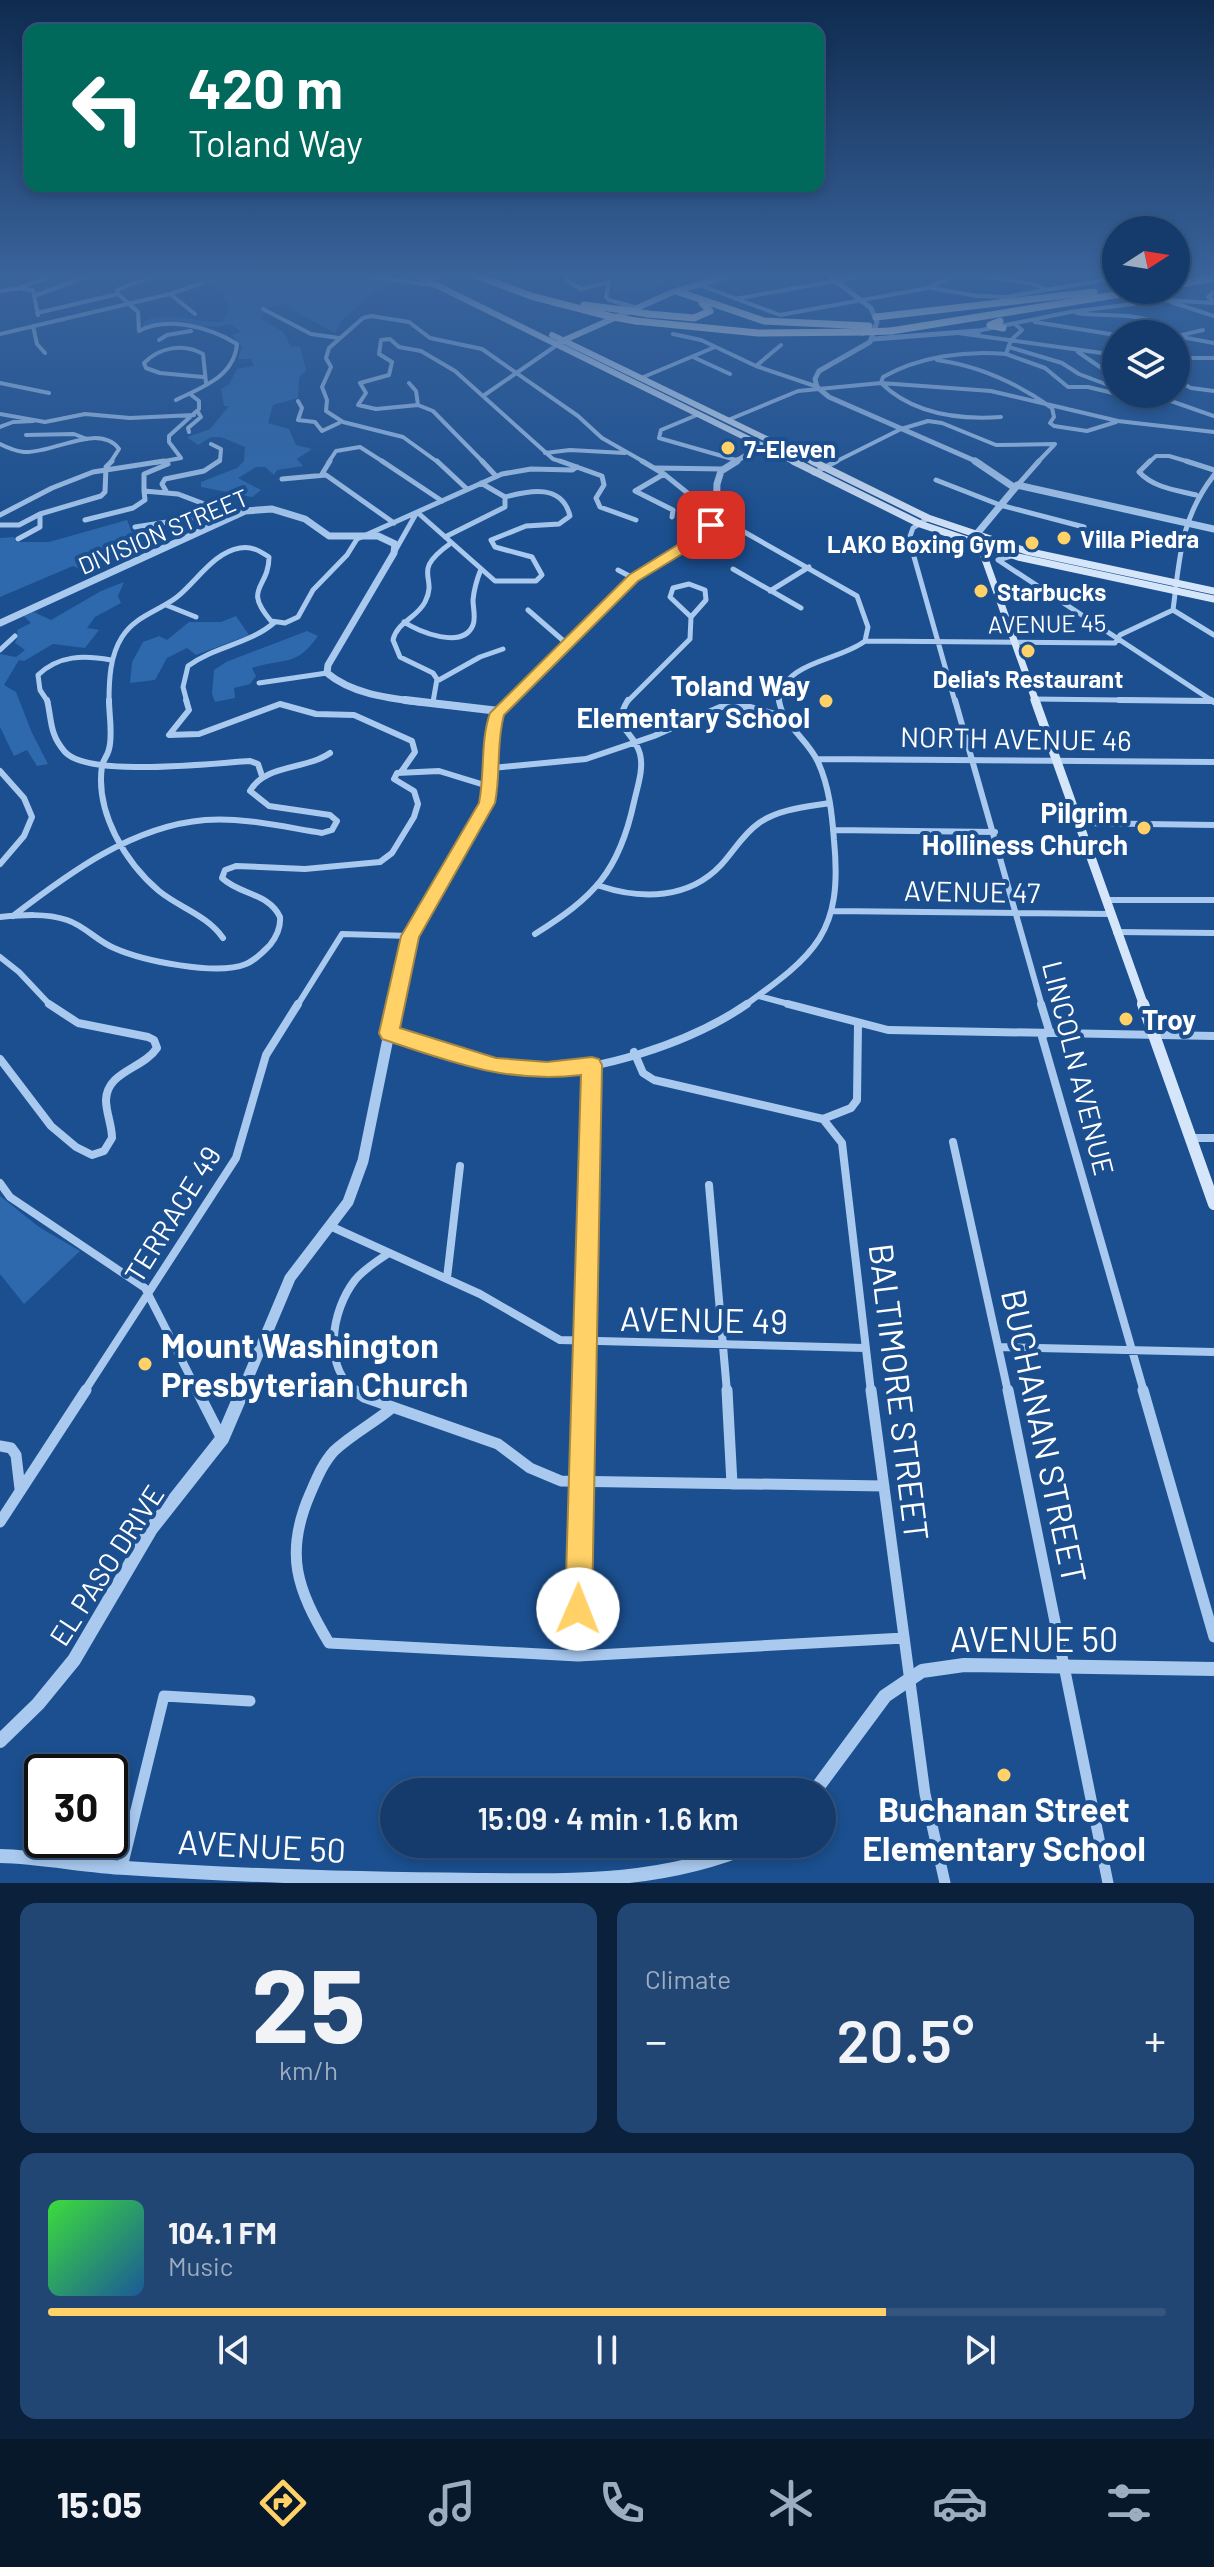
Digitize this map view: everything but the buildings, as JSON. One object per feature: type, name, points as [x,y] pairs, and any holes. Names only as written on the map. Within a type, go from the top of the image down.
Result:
[{"type":"main road","points":[[595,363],[729,431],[826,467],[928,518],[975,536],[1030,556],[1176,587],[1214,599]]},
{"type":"main road","points":[[608,363],[688,398],[814,473],[920,524],[981,547],[1018,557],[1030,556]]},
{"type":"main road","points":[[608,371],[641,378]]},
{"type":"main road","points":[[684,408],[717,421],[728,420]]},
{"type":"main road","points":[[728,420],[725,425],[729,431]]},
{"type":"main road","points":[[975,536],[1214,1204]]},
{"type":"main road","points":[[1176,587],[1214,591]]},
{"type":"street","points":[[146,363],[151,371],[203,377]]},
{"type":"street","points":[[203,363],[206,383]]},
{"type":"street","points":[[176,400],[229,371],[233,363]]},
{"type":"street","points":[[329,363],[331,367],[322,387],[327,400],[325,408],[339,423]]},
{"type":"street","points":[[392,363],[389,375],[360,383],[366,393],[358,405],[376,409],[418,405],[433,411],[496,476]]},
{"type":"street","points":[[441,363],[455,371],[553,459],[596,473],[604,479],[596,498],[600,507],[636,520]]},
{"type":"street","points":[[389,1033],[496,1066],[547,1071],[592,1065],[714,1024],[759,996],[808,956],[828,927],[833,911],[830,803],[817,759],[804,738],[783,716],[779,700],[787,680],[800,670],[847,654],[865,641],[868,627],[861,601],[852,591],[716,516],[664,474],[602,438],[578,416],[504,363]]},
{"type":"street","points":[[483,396],[532,363]]},
{"type":"street","points":[[641,378],[678,363]]},
{"type":"street","points":[[706,363],[730,374]]},
{"type":"street","points":[[749,363],[817,387],[829,397],[993,470],[1016,486],[1214,529]]},
{"type":"street","points":[[756,366],[760,363]]},
{"type":"street","points":[[817,387],[815,379],[822,368],[832,363]]},
{"type":"street","points":[[881,383],[883,377],[904,365],[918,363]]},
{"type":"street","points":[[959,363],[1011,381],[1045,403],[1052,408],[1054,417],[1050,423],[1054,426],[1087,431],[1118,421]]},
{"type":"street","points":[[1031,363],[1045,368],[1068,387],[1102,390]]},
{"type":"street","points":[[1062,363],[1102,383]]},
{"type":"street","points":[[0,383],[49,393]]},
{"type":"street","points":[[409,383],[416,391],[418,405]]},
{"type":"street","points":[[881,383],[895,396],[918,405],[971,417],[1001,417]]},
{"type":"street","points":[[728,420],[788,393],[817,387],[881,383],[991,391],[1074,413],[1214,432]]},
{"type":"street","points":[[1190,387],[1214,391]]},
{"type":"street","points":[[181,458],[169,442],[169,436],[196,414],[199,401],[190,394]]},
{"type":"street","points":[[298,401],[302,408],[298,420],[315,422],[322,431],[339,423],[367,427],[403,438],[467,489]]},
{"type":"street","points":[[1190,408],[1214,416]]},
{"type":"street","points":[[0,414],[43,422]]},
{"type":"street","points":[[0,427],[13,422],[43,422],[85,414],[130,418],[196,414],[201,417],[188,428],[189,432]]},
{"type":"street","points":[[697,415],[661,430],[659,438],[736,460]]},
{"type":"street","points":[[814,473],[901,429],[931,421],[996,445],[1055,444],[975,536]]},
{"type":"street","points":[[26,435],[74,434],[87,439]]},
{"type":"street","points":[[0,444],[11,450],[24,451],[107,438],[118,446],[117,455],[107,465],[105,492],[98,498],[40,514],[19,525],[0,525]]},
{"type":"street","points":[[166,491],[162,484],[165,479],[204,471],[218,463],[222,452],[211,444]]},
{"type":"street","points":[[417,512],[328,665],[327,673],[333,680],[358,691],[499,711],[633,578],[700,537],[716,516],[717,484],[723,469],[765,444]]},
{"type":"street","points":[[322,474],[339,449],[356,446],[442,501]]},
{"type":"street","points":[[545,453],[556,448],[583,453],[627,453]]},
{"type":"street","points":[[1196,495],[1143,478],[1139,472],[1156,456],[1169,456],[1214,472],[1196,495],[1184,521],[1173,610],[1214,635]]},
{"type":"street","points":[[0,515],[93,472],[181,458]]},
{"type":"street","points":[[85,520],[137,507],[145,500],[142,484],[146,471],[181,458]]},
{"type":"street","points":[[0,917],[45,916],[70,921],[117,949],[169,962],[234,967],[245,965],[260,955],[274,939],[281,925],[280,916],[266,901],[229,886],[222,873],[232,866],[305,869],[369,865],[385,859],[417,811],[418,798],[414,791],[393,777],[401,772],[415,752],[412,741],[354,715],[316,714],[280,704],[199,734],[169,735],[189,710],[183,687],[188,666],[200,658],[258,636],[275,622],[298,617],[313,590],[363,537],[496,476],[523,469],[572,470],[577,467]]},
{"type":"street","points":[[653,468],[723,469]]},
{"type":"street","points":[[282,479],[322,474],[394,523]]},
{"type":"street","points":[[664,474],[635,491],[670,508],[674,514],[672,517]]},
{"type":"street","points":[[936,480],[1000,505],[1084,527]]},
{"type":"street","points":[[445,537],[503,509],[507,502],[505,497],[481,483]]},
{"type":"street","points":[[417,512],[495,581],[532,582],[542,575],[532,557],[495,547],[491,543],[493,538],[526,526],[559,524],[571,513],[560,497],[547,491],[531,490],[505,497]]},
{"type":"street","points":[[144,491],[166,491],[236,516]]},
{"type":"street","points":[[135,527],[193,518],[219,509]]},
{"type":"street","name":"DIVISION STREET","points":[[0,623],[250,510],[272,509],[305,519],[329,536],[378,536],[391,540],[396,547],[394,553]]},
{"type":"street","points":[[18,539],[40,527],[40,514]]},
{"type":"street","points":[[920,524],[928,518]]},
{"type":"street","name":"LINCOLN AVENUE","points":[[920,524],[913,528],[909,539],[1049,1030],[1042,1037],[1214,1637]]},
{"type":"street","points":[[433,702],[439,680],[432,672],[407,662],[395,650],[394,635],[427,600],[425,573],[429,563],[451,543]]},
{"type":"street","points":[[223,938],[213,924],[169,899],[137,872],[104,810],[103,764],[110,748],[111,660],[128,629],[166,605],[218,557],[236,550],[258,550],[271,560],[256,587],[256,596],[268,619],[275,622]]},
{"type":"street","points":[[1018,557],[999,558],[1010,570],[1213,702]]},
{"type":"street","points":[[770,591],[809,567]]},
{"type":"street","points":[[404,622],[416,631],[430,635],[453,636],[468,631],[473,625],[474,592],[481,569]]},
{"type":"street","points":[[733,569],[801,608]]},
{"type":"street","points":[[618,570],[633,578]]},
{"type":"street","points":[[990,572],[1010,570]]},
{"type":"street","points":[[535,934],[570,913],[600,886],[617,862],[627,839],[641,761],[622,725],[623,708],[692,636],[691,617],[670,597],[673,588],[689,584],[705,590],[706,600],[691,617]]},
{"type":"street","points":[[166,605],[196,617]]},
{"type":"street","points":[[528,610],[566,643]]},
{"type":"street","name":"AVENUE 45","points":[[865,641],[1112,644],[1120,635],[1173,610]]},
{"type":"street","points":[[0,650],[15,636]]},
{"type":"street","points":[[439,680],[480,657],[503,649]]},
{"type":"street","points":[[111,660],[92,656],[61,660],[44,669],[37,679],[48,702],[47,721],[63,750],[77,759],[141,769],[245,760],[258,764],[262,776]]},
{"type":"street","points":[[259,683],[327,673]]},
{"type":"street","points":[[1033,699],[1213,702]]},
{"type":"street","points":[[492,768],[586,759],[634,743],[720,707],[750,707],[783,716]]},
{"type":"street","name":"EL PASO DRIVE","points":[[0,1741],[38,1704],[74,1660],[151,1529],[222,1439],[290,1278],[348,1202],[361,1171],[410,936],[483,813],[491,787],[492,729],[499,711]]},
{"type":"street","points":[[13,916],[54,885],[122,845],[155,830],[195,821],[231,821],[322,833],[335,827],[337,821],[331,814],[281,808],[253,797],[250,788],[262,776],[301,768],[323,760],[330,753]]},
{"type":"street","name":"NORTH AVENUE 46","points":[[817,759],[1214,762]]},
{"type":"street","points":[[0,771],[29,802],[33,813],[28,831],[0,864]]},
{"type":"street","points":[[401,772],[439,771],[491,787]]},
{"type":"street","points":[[600,886],[639,897],[694,886],[718,868],[744,834],[765,819],[830,803]]},
{"type":"street","points":[[1078,823],[1214,825]]},
{"type":"street","points":[[833,830],[995,832]]},
{"type":"street","points":[[1105,900],[1214,900]]},
{"type":"street","name":"AVENUE 47","points":[[833,911],[1110,914]]},
{"type":"street","points":[[1116,932],[1214,933]]},
{"type":"street","name":"TERRACE 49","points":[[0,1522],[236,1158],[266,1055],[342,934],[410,936]]},
{"type":"street","points":[[0,957],[22,971],[69,1019],[88,1027],[140,1035],[157,1044],[153,1055],[126,1068],[110,1085],[106,1101],[113,1132],[104,1151],[92,1155],[64,1140],[47,1124],[22,1083],[0,1059]]},
{"type":"street","points":[[759,996],[858,1024],[900,1031],[1214,1036]]},
{"type":"street","points":[[634,1052],[643,1073],[654,1080],[823,1119],[851,1108],[857,1100],[858,1024]]},
{"type":"street","points":[[578,1656],[583,1341],[592,1065]]},
{"type":"street","name":"BALTIMORE STREET","points":[[823,1119],[842,1143],[865,1348],[925,1794],[945,1883]]},
{"type":"street","points":[[1190,1138],[1214,1138]]},
{"type":"street","name":"BUCHANAN STREET","points":[[953,1142],[999,1347],[1108,1883]]},
{"type":"street","points":[[447,1278],[460,1166]]},
{"type":"street","points":[[0,1183],[10,1197],[145,1288],[222,1439]]},
{"type":"street","points":[[709,1185],[725,1346],[732,1484]]},
{"type":"street","name":"AVENUE 49","points":[[330,1226],[504,1306],[547,1335],[560,1340],[865,1348]]},
{"type":"street","points":[[389,1253],[364,1270],[347,1293],[334,1354],[337,1373],[348,1386],[364,1397],[498,1444],[544,1476],[580,1481],[884,1486]]},
{"type":"street","points":[[999,1347],[1214,1352]]},
{"type":"street","points":[[393,1407],[380,1419],[354,1434],[326,1462],[303,1507],[292,1555],[308,1608],[329,1643],[578,1656],[904,1638]]},
{"type":"street","points":[[0,1446],[11,1448],[16,1455],[21,1490]]},
{"type":"street","name":"AVENUE 50","points":[[824,1778],[885,1696],[909,1677],[933,1668],[964,1665],[1214,1669]]},
{"type":"street","points":[[122,1868],[164,1696],[250,1701]]},
{"type":"street","name":"AVENUE 50","points":[[0,1856],[44,1857],[122,1868],[317,1881],[645,1881],[699,1870],[725,1858]]},
{"type":"shaded area","points":[[253,363],[304,363],[306,370],[299,378],[298,398],[273,405],[268,423],[289,429],[296,445],[312,449],[297,459],[303,466],[277,470],[274,475],[265,467],[256,467],[238,478],[261,490],[252,497],[201,487],[201,482],[237,468],[244,461],[245,447],[221,437],[211,437],[198,445],[187,437],[210,429],[229,406],[224,406],[221,389],[229,384],[237,369],[254,366]]},
{"type":"shaded area","points":[[127,520],[134,538],[109,549],[109,557],[82,570],[73,566],[0,597],[0,538],[14,537],[16,542],[49,542]]},
{"type":"shaded area","points":[[124,582],[118,596],[121,603],[95,617],[87,628],[99,630],[85,648],[53,644],[24,661],[19,660],[4,685],[16,692],[48,764],[37,766],[27,750],[14,756],[0,727],[0,654],[16,657],[25,650],[15,643],[17,630],[31,623],[24,616],[34,612],[51,620],[101,591]]},
{"type":"shaded area","points":[[236,616],[249,635],[196,655],[187,648],[167,658],[155,680],[130,683],[132,662],[143,642],[159,636],[167,640],[189,622],[221,622]]},
{"type":"shaded area","points":[[307,631],[318,636],[303,653],[289,660],[252,668],[256,676],[250,684],[234,688],[235,698],[215,702],[212,694],[214,670],[226,662]]},
{"type":"shaded area","points":[[0,1196],[39,1227],[80,1251],[24,1304],[0,1274]]},
{"type":"place","name":"7-Eleven","points":[[728,448]]},
{"type":"place","name":"Villa Piedra","points":[[1064,538]]},
{"type":"place","name":"LAKO Boxing Gym","points":[[1032,543]]},
{"type":"place","name":"Starbucks","points":[[981,591]]},
{"type":"place","name":"Delia's Restaurant","points":[[1028,651]]},
{"type":"place","name":"Toland Way Elementary School","points":[[826,701]]},
{"type":"place","name":"Pilgrim Holliness Church","points":[[1144,828]]},
{"type":"place","name":"Troy","points":[[1126,1019]]},
{"type":"place","name":"Mount Washington Presbyterian Church","points":[[145,1364]]},
{"type":"place","name":"Buchanan Street Elementary School","points":[[1004,1775]]},
{"type":"route","points":[[578,1609],[592,1065],[547,1071],[515,1069],[471,1060],[389,1033],[410,936],[487,803],[492,780],[492,729],[497,713],[633,578],[700,537],[711,525]]}]
